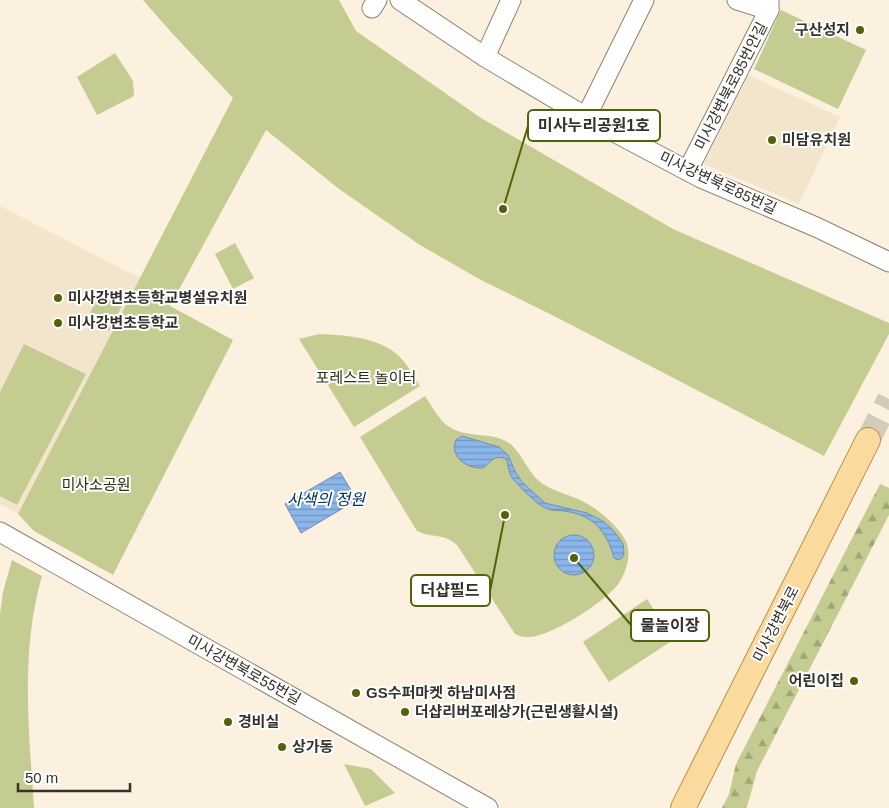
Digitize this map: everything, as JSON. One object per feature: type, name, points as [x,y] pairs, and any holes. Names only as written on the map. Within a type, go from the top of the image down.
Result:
[{"type":"main road","name":"미사강변북로","points":[[683,808],[868,440]]},
{"type":"street","name":"미사강변북로85번길","points":[[400,0],[485,58],[586,117],[688,170],[889,262]]},
{"type":"street","points":[[485,58],[511,0]]},
{"type":"street","points":[[586,117],[644,0]]},
{"type":"street","points":[[736,0],[769,5]]},
{"type":"street","name":"미사강변북로85번안길","points":[[688,170],[769,5]]},
{"type":"street","name":"미사강변북로55번길","points":[[0,532],[488,808]]},
{"type":"shaded area","name":"미담유치원","points":[[748,75],[840,117],[799,204],[704,164]]},
{"type":"shaded area","name":"미사강변초등학교","points":[[0,206],[140,278],[18,514],[0,504]]},
{"type":"green space","name":"미사소공원","points":[[143,0],[339,0],[356,31],[481,118],[673,229],[889,323],[889,334],[824,456],[481,280],[420,245],[339,189],[266,130],[170,306],[233,340],[113,575],[34,531],[18,514],[233,98]]},
{"type":"green space","points":[[781,10],[866,50],[838,109],[754,69]]},
{"type":"green space","points":[[115,53],[133,81],[134,96],[97,115],[77,77]]},
{"type":"green space","points":[[235,243],[254,278],[233,289],[215,254]]},
{"type":"green space","points":[[102,289],[125,300],[109,331],[87,319]]},
{"type":"green space","name":"포레스트 놀이터","points":[[319,334],[358,338],[386,347],[394,352],[409,368],[420,386],[354,427],[299,339]]},
{"type":"green space","points":[[24,344],[86,374],[17,505],[0,496],[0,392]]},
{"type":"green space","points":[[425,396],[439,417],[448,426],[463,432],[502,439],[509,443],[543,484],[590,505],[615,526],[627,544],[628,554],[624,574],[612,591],[590,609],[561,626],[535,636],[525,637],[515,634],[457,545],[447,538],[417,531],[360,437]]},
{"type":"green space","points":[[880,484],[889,488],[889,515],[757,771],[746,808],[722,808],[729,794],[736,764]]},
{"type":"green space","points":[[12,560],[42,576],[35,605],[28,663],[34,808],[0,808],[0,614],[3,592]]},
{"type":"green space","points":[[647,599],[673,640],[609,682],[583,642]]},
{"type":"green space","points":[[344,764],[371,769],[395,793],[365,806]]},
{"type":"water","points":[[462,436],[499,447],[508,455],[522,482],[545,503],[587,513],[603,521],[614,531],[623,544],[624,553],[622,558],[618,560],[614,558],[607,539],[590,520],[574,513],[548,509],[534,500],[512,477],[507,460],[500,457],[497,458],[483,468],[477,468],[461,461],[457,457],[454,446],[456,440]]},
{"type":"water","name":"사색의 정원","points":[[340,472],[357,500],[301,533],[285,504]]},
{"type":"water","points":[[578,535],[585,538],[591,544],[594,555],[593,563],[585,572],[578,575],[570,575],[563,572],[555,563],[554,551],[557,544],[566,536]]},
{"type":"tunnel","points":[[868,440],[889,399]]},
{"type":"place","name":"구산성지","points":[[860,30]]},
{"type":"place","name":"미담유치원","points":[[772,140]]},
{"type":"place","name":"미사누리공원1호","points":[[503,209]]},
{"type":"place","name":"미사강변초등학교병설유치원","points":[[58,298]]},
{"type":"place","name":"미사강변초등학교","points":[[58,323]]},
{"type":"place","name":"더샵필드","points":[[505,515]]},
{"type":"place","name":"물놀이장","points":[[574,558]]},
{"type":"place","name":"어린이집","points":[[854,681]]},
{"type":"place","name":"GS수퍼마켓 하남미사점","points":[[356,693]]},
{"type":"place","name":"더샵리버포레상가(근린생활시설)","points":[[405,712]]},
{"type":"place","name":"경비실","points":[[228,722]]},
{"type":"place","name":"상가동","points":[[282,747]]}]
